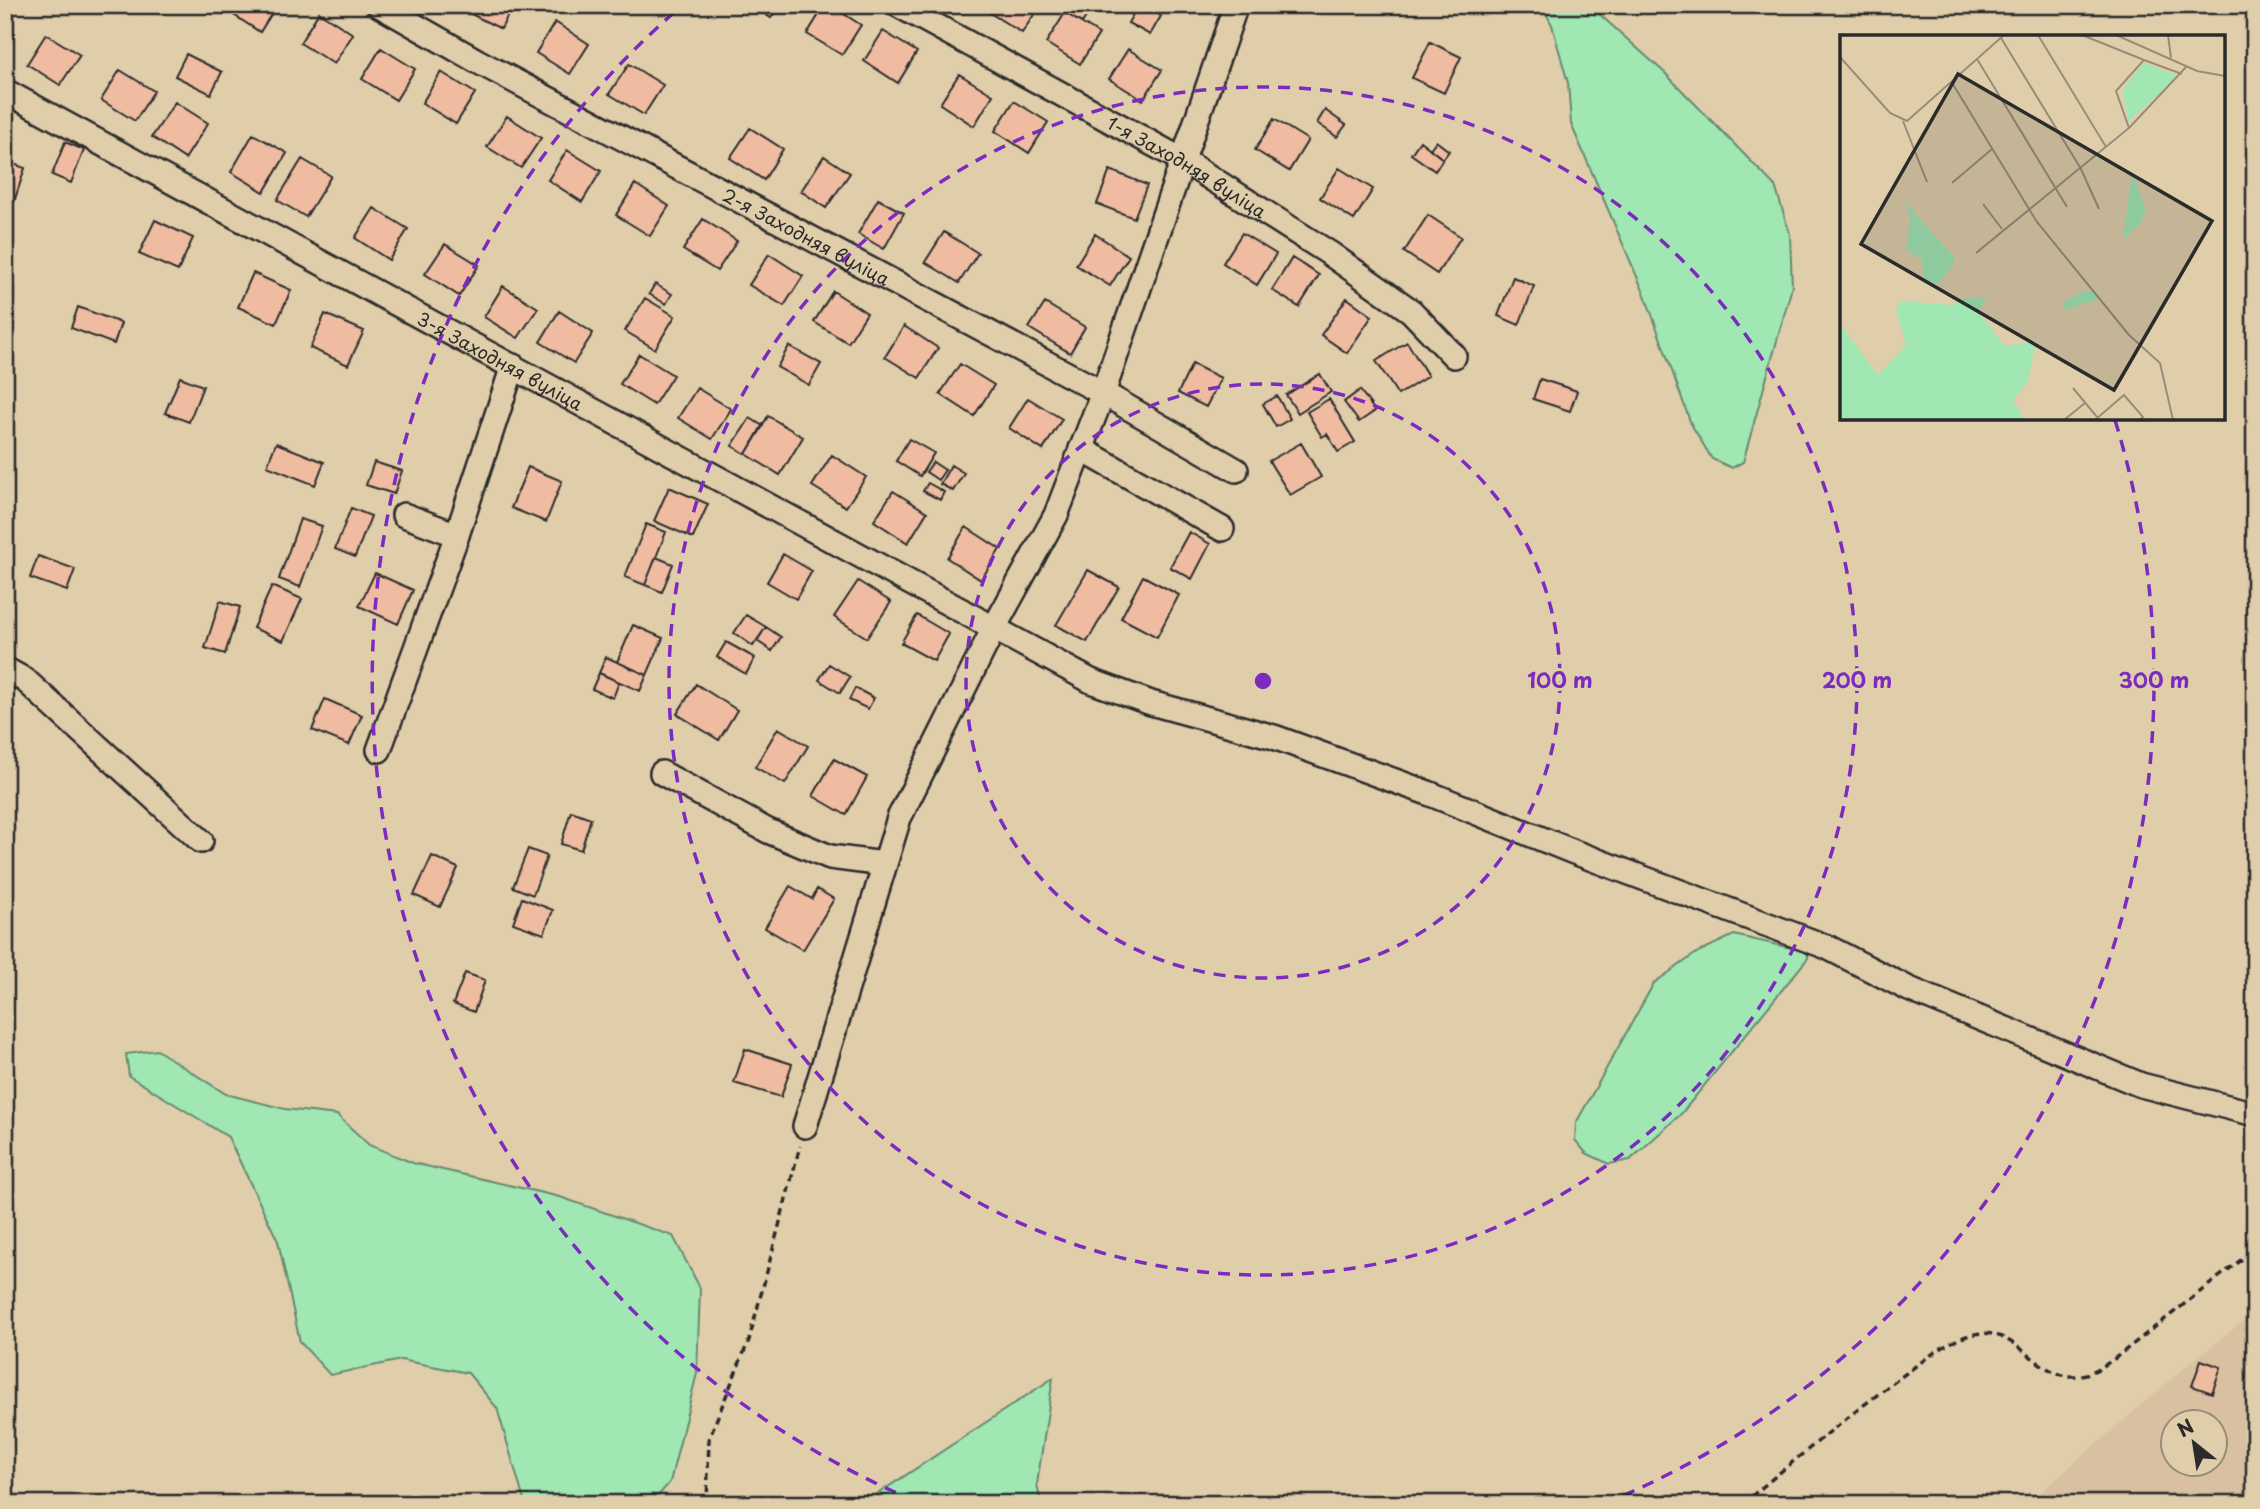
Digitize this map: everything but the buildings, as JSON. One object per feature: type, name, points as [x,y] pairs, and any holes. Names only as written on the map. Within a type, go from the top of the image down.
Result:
[{"type":"street","name":"2-я Заходняя вуліца","points":[[379,5],[477,61],[1103,393],[1236,470]]},
{"type":"street","name":"1-я Заходняя вуліца","points":[[898,5],[1184,161],[1329,253],[1411,311],[1454,356]]},
{"type":"street","points":[[805,1126],[899,818],[995,628],[1056,515],[1103,393],[1236,5]]},
{"type":"street","name":"3-я Заходняя вуліца","points":[[5,90],[1091,681],[1151,703],[1274,737],[1428,793],[1586,857],[1827,947],[1909,989],[2141,1085],[2255,1114]]},
{"type":"street","points":[[379,750],[457,535],[513,366]]},
{"type":"street","points":[[1082,449],[1222,529]]},
{"type":"street","points":[[404,516],[457,535]]},
{"type":"street","points":[[5,669],[25,680],[201,841]]},
{"type":"street","points":[[662,773],[768,831],[830,857],[884,864]]},
{"type":"path","points":[[707,1504],[709,1438],[749,1340],[805,1126]]},
{"type":"path","points":[[1742,1504],[1848,1415],[1937,1351],[1973,1334],[1987,1333],[2008,1339],[2057,1373],[2074,1376],[2094,1372],[2255,1249]]},
{"type":"shaded area","points":[[2255,1312],[2255,1504],[2027,1504],[2185,1367]]},
{"type":"green space","points":[[1542,5],[1589,5],[1665,73],[1775,186],[1790,234],[1792,287],[1743,462],[1732,468],[1712,459],[1691,424],[1645,295],[1571,124],[1568,83],[1552,25]]},
{"type":"green space","points":[[1734,935],[1808,952],[1808,958],[1681,1114],[1630,1160],[1609,1164],[1586,1153],[1575,1140],[1576,1123],[1654,983],[1698,952]]},
{"type":"green space","points":[[157,1050],[226,1094],[285,1109],[337,1115],[369,1145],[413,1163],[560,1197],[673,1236],[700,1288],[697,1373],[670,1482],[651,1504],[525,1504],[497,1408],[468,1373],[401,1360],[330,1375],[300,1342],[278,1241],[228,1137],[129,1076],[126,1054]]},
{"type":"green space","points":[[1053,1378],[1037,1484],[1041,1504],[873,1504],[876,1495]]}]
